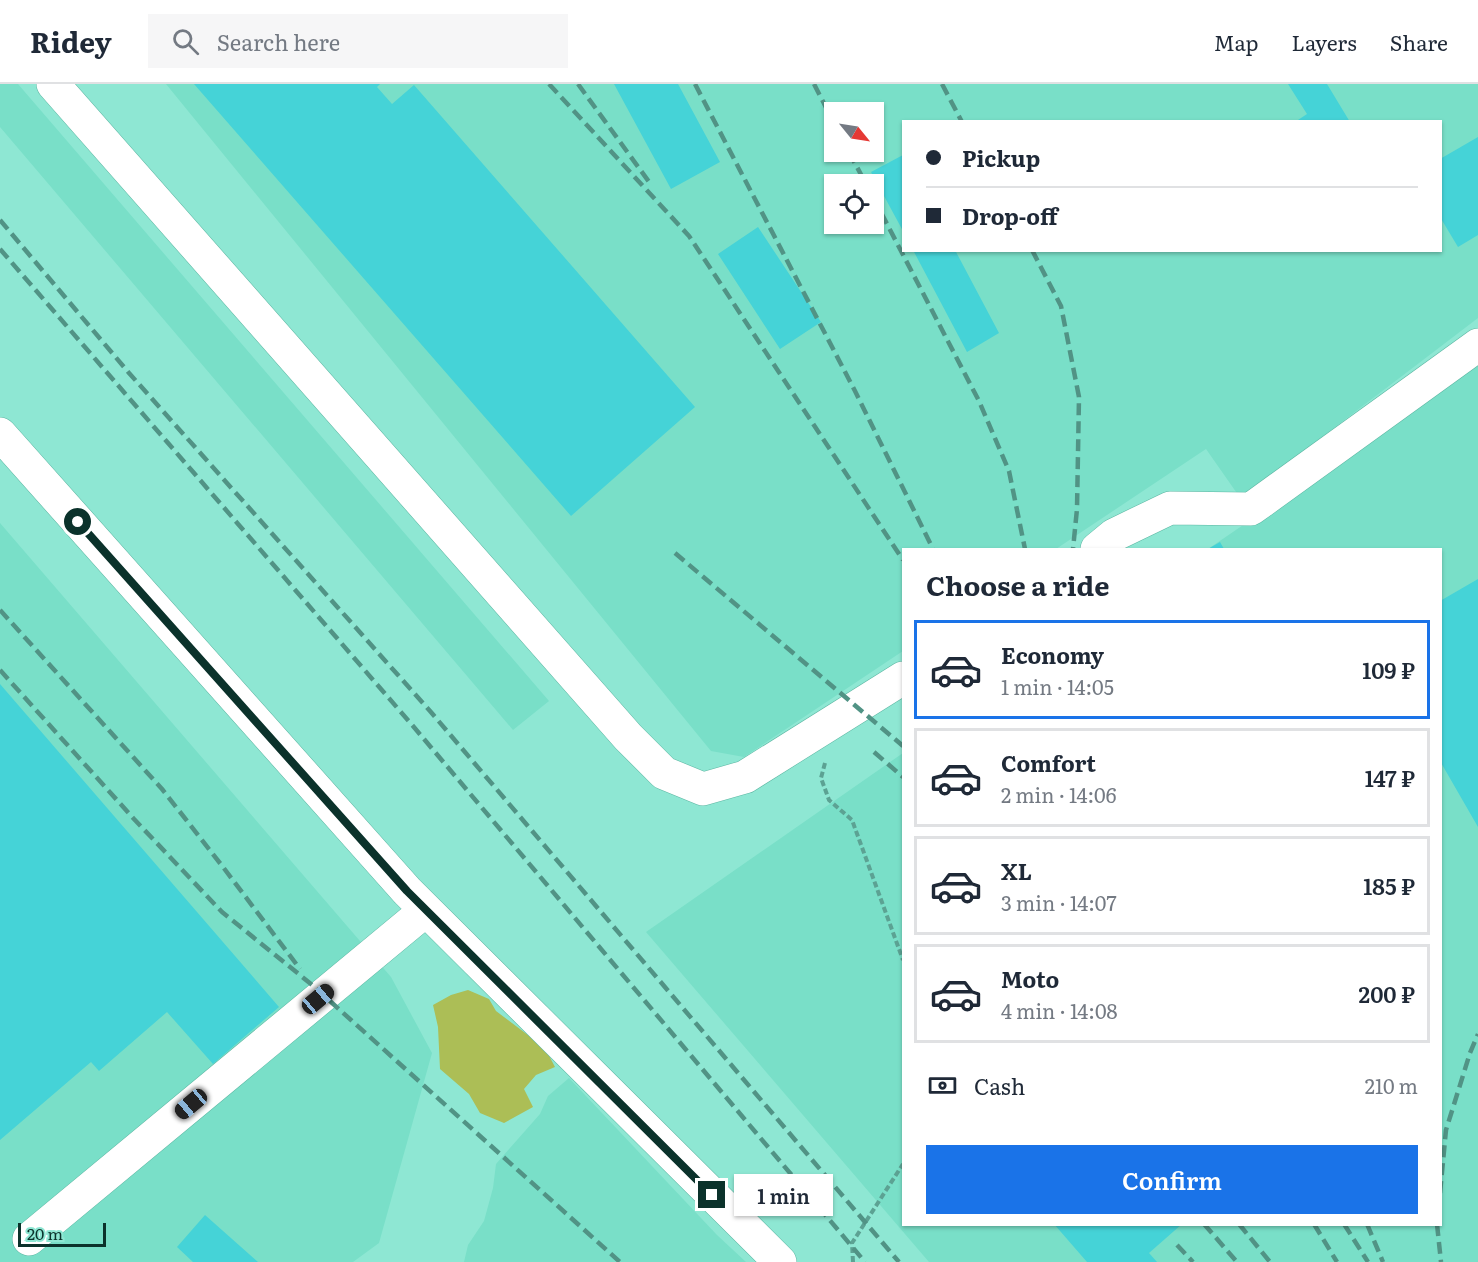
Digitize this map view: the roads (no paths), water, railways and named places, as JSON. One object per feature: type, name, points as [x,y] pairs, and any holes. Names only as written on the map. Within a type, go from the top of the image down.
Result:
[{"type":"street","points":[[53,84],[628,737],[664,773],[704,789],[745,777],[902,679]]},
{"type":"street","points":[[1098,548],[1114,535],[1170,508],[1251,510],[1478,345]]},
{"type":"street","points":[[0,434],[399,882],[780,1262]]},
{"type":"street","points":[[29,1239],[426,910]]},
{"type":"railway","points":[[549,84],[689,236],[902,558]]},
{"type":"railway","points":[[578,84],[652,186]]},
{"type":"railway","points":[[695,84],[855,391],[933,548]]},
{"type":"railway","points":[[814,84],[824,104]]},
{"type":"railway","points":[[942,84],[961,120]]},
{"type":"railway","points":[[854,162],[861,174]]},
{"type":"railway","points":[[884,218],[979,401],[1009,471],[1025,548]]},
{"type":"railway","points":[[0,220],[129,373],[430,711],[899,1262]]},
{"type":"railway","points":[[0,249],[413,726],[865,1262]]},
{"type":"railway","points":[[1033,252],[1061,306],[1079,397],[1077,509],[1073,548]]},
{"type":"railway","points":[[675,553],[902,745]]},
{"type":"railway","points":[[0,610],[162,789],[300,969]]},
{"type":"railway","points":[[0,670],[134,819],[222,912],[311,984],[620,1262]]},
{"type":"railway","points":[[874,752],[902,776]]},
{"type":"railway","points":[[1442,1172],[1446,1130],[1478,1034]]},
{"type":"railway","points":[[1206,1226],[1237,1262]]},
{"type":"railway","points":[[1241,1226],[1270,1262]]},
{"type":"railway","points":[[1315,1226],[1337,1262]]},
{"type":"railway","points":[[1345,1226],[1368,1262]]},
{"type":"railway","points":[[1368,1226],[1383,1262]]},
{"type":"railway","points":[[1437,1226],[1441,1262]]},
{"type":"railway","points":[[1177,1245],[1193,1262]]}]
